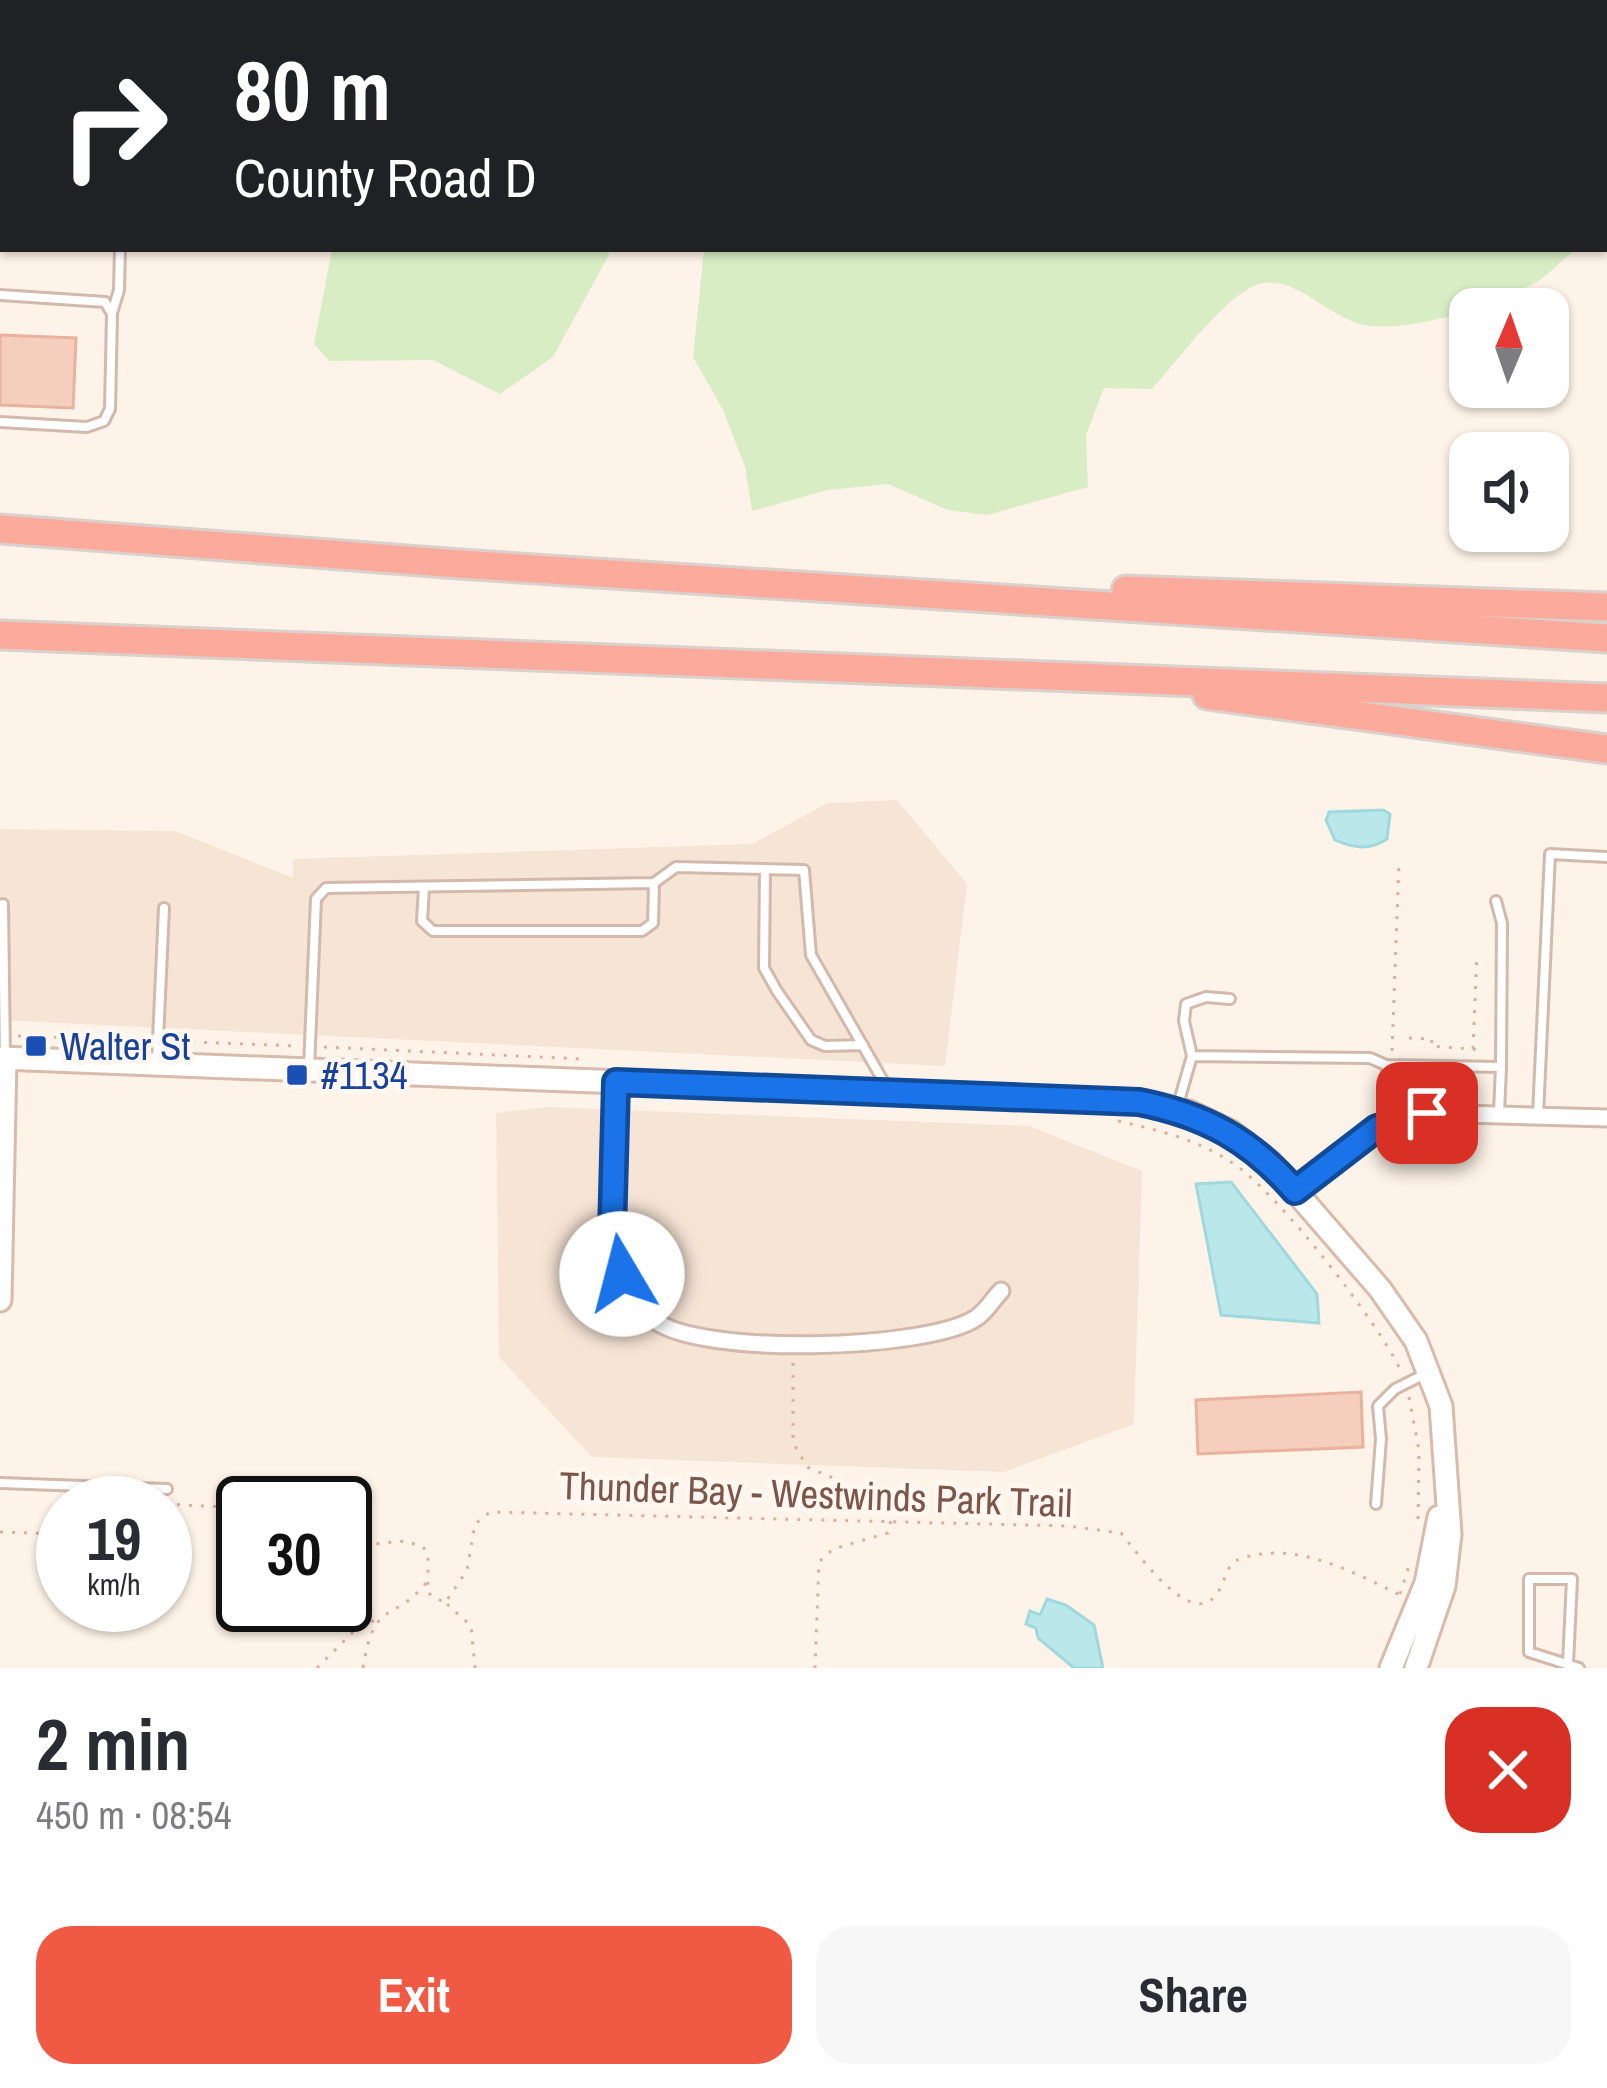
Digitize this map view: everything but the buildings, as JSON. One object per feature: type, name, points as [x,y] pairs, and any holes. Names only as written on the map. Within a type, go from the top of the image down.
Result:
[{"type":"highway","points":[[0,529],[719,582],[1607,638]]},
{"type":"highway","points":[[719,582],[1607,607]]},
{"type":"highway","points":[[0,634],[1607,698]]},
{"type":"highway","points":[[1133,679],[1224,699],[1607,749]]},
{"type":"street","points":[[0,1300],[2,1058],[1139,1102],[1176,1110],[1231,1132],[1270,1162],[1379,1289],[1416,1341],[1442,1406],[1450,1534],[1444,1586],[1416,1668]]},
{"type":"street","points":[[616,1082],[612,1233],[622,1274],[654,1320],[696,1336],[794,1344],[864,1343],[935,1334],[978,1318],[1000,1291]]},
{"type":"street","points":[[1295,1191],[1377,1128],[1427,1113],[1607,1118]]},
{"type":"street","points":[[1391,1668],[1426,1583],[1444,1481]]},
{"type":"lane","points":[[0,422],[87,427],[104,421],[110,409],[112,314],[120,252]]},
{"type":"lane","points":[[0,295],[105,302],[112,314]]},
{"type":"lane","points":[[1538,1116],[1550,854],[1607,857]]},
{"type":"lane","points":[[309,1070],[316,898],[326,888],[654,883],[676,867],[804,870],[811,956],[890,1092]]},
{"type":"lane","points":[[765,869],[764,968],[776,991],[811,1040],[825,1046],[863,1046]]},
{"type":"lane","points":[[424,887],[422,921],[433,931],[642,931],[652,923],[654,883]]},
{"type":"lane","points":[[1496,902],[1502,923],[1498,1115]]},
{"type":"lane","points":[[2,1058],[3,904]]},
{"type":"lane","points":[[157,1064],[164,908]]},
{"type":"lane","points":[[1176,1110],[1192,1056],[1184,1021],[1186,1004],[1206,997],[1230,999]]},
{"type":"lane","points":[[1192,1056],[1370,1058],[1389,1065],[1501,1067]]},
{"type":"lane","points":[[1389,1065],[1399,1121]]},
{"type":"lane","points":[[1376,1504],[1382,1439],[1378,1406],[1395,1389],[1428,1372]]},
{"type":"lane","points":[[0,1484],[36,1485]]},
{"type":"lane","points":[[1568,1664],[1572,1579],[1529,1579],[1529,1652],[1579,1668]]},
{"type":"path","points":[[1389,1065],[1399,862]]},
{"type":"path","points":[[1473,1049],[1478,952]]},
{"type":"path","points":[[1409,1038],[1432,1039],[1431,1046],[1483,1050]]},
{"type":"path","points":[[1108,1119],[1197,1143],[1234,1163],[1262,1186],[1387,1340],[1406,1386],[1419,1450],[1418,1528]]},
{"type":"path","points":[[794,1344],[792,1429],[807,1467],[888,1502],[893,1511],[888,1533],[833,1549],[819,1562],[815,1668]]},
{"type":"path","name":"Thunder Bay - Westwinds Park Trail","points":[[445,1603],[466,1570],[476,1524],[490,1512],[1068,1526],[1121,1533],[1173,1592],[1188,1602],[1204,1604],[1214,1599],[1233,1562],[1273,1553],[1329,1564],[1400,1595],[1413,1552]]},
{"type":"path","points":[[0,1532],[36,1533]]},
{"type":"path","points":[[372,1543],[405,1541],[423,1547],[428,1554],[428,1593],[471,1626],[475,1668]]},
{"type":"path","points":[[317,1668],[356,1629],[378,1619],[427,1581]]},
{"type":"path","points":[[363,1668],[378,1619]]},
{"type":"shaded area","points":[[897,800],[967,884],[945,1066],[0,1020],[0,829],[175,831],[293,878],[293,859],[752,844],[828,803]]},
{"type":"shaded area","points":[[547,1107],[1029,1126],[1142,1171],[1134,1424],[1004,1472],[592,1457],[499,1357],[496,1113]]},
{"type":"green space","points":[[331,252],[608,252],[553,357],[500,394],[433,360],[329,361],[314,344]]},
{"type":"green space","points":[[704,252],[1573,252],[1524,288],[1449,288],[1449,316],[1405,325],[1365,325],[1284,284],[1256,285],[1215,317],[1152,389],[1104,388],[1086,435],[1088,487],[987,515],[948,510],[888,484],[828,490],[752,511],[745,467],[723,410],[693,357]]},
{"type":"water","points":[[1383,810],[1390,814],[1387,839],[1367,847],[1335,840],[1326,820],[1329,812]]},
{"type":"water","points":[[1231,1182],[1317,1294],[1319,1323],[1221,1315],[1196,1184]]},
{"type":"water","points":[[1047,1599],[1066,1605],[1094,1625],[1103,1668],[1074,1668],[1038,1638],[1036,1628],[1026,1624],[1030,1611],[1040,1615]]},
{"type":"place","name":"Walter St","points":[[36,1046]]},
{"type":"place","name":"#1134","points":[[297,1075]]},
{"type":"route","points":[[622,1274],[612,1233],[616,1082],[1139,1102],[1189,1112],[1231,1132],[1270,1162],[1295,1191],[1377,1128],[1427,1113]]}]
